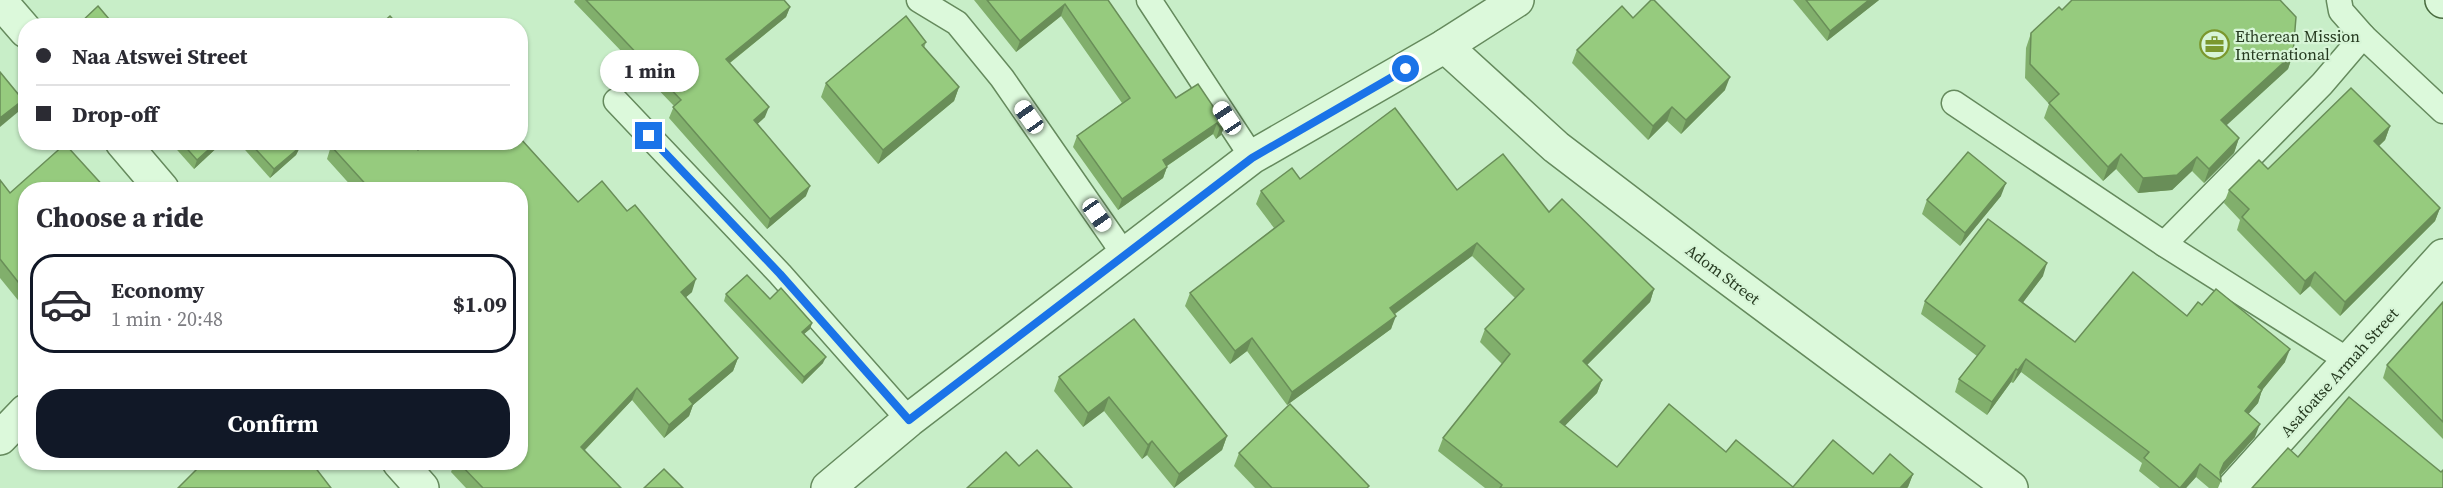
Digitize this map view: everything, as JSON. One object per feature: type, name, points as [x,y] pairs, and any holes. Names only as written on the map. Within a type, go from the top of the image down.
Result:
[{"type":"street","points":[[828,488],[909,420],[1252,158],[1518,0]]},
{"type":"street","points":[[0,2],[18,22]]},
{"type":"street","name":"Adom Street","points":[[1444,46],[1556,147],[2011,488]]},
{"type":"street","points":[[129,150],[156,182]]},
{"type":"street","name":"Asafoatse Armah Street","points":[[2234,488],[2443,256]]},
{"type":"street","points":[[0,438],[18,419]]},
{"type":"street","points":[[406,470],[422,488]]},
{"type":"lane","points":[[919,0],[957,23],[1002,78],[1124,254]]},
{"type":"lane","points":[[1149,0],[1252,158]]},
{"type":"lane","points":[[2339,0],[2341,11],[2363,36],[2443,111]]},
{"type":"lane","points":[[2164,244],[2322,84],[2363,36]]},
{"type":"lane","points":[[616,101],[780,274],[909,420]]},
{"type":"lane","points":[[1954,103],[2164,244],[2349,361]]},
{"type":"building","points":[[586,0],[784,0],[790,7],[726,59],[769,107],[754,120],[810,186],[770,219],[673,107],[681,100]]},
{"type":"building","points":[[987,0],[1108,0],[1176,98],[1198,84],[1225,124],[1220,127],[1217,123],[1163,160],[1167,167],[1122,199],[1077,136],[1130,98],[1065,4],[1020,41]]},
{"type":"building","points":[[1651,0],[1654,0],[1730,77],[1686,120],[1672,107],[1653,126],[1577,50],[1622,6],[1633,18]]},
{"type":"building","points":[[1806,0],[1869,0],[1830,31]]},
{"type":"building","points":[[2072,0],[2280,0],[2296,17],[2293,54],[2221,120],[2239,138],[2209,169],[2197,157],[2177,175],[2143,178],[2121,154],[2108,167],[2049,103],[2059,94],[2030,64],[2031,33],[2059,7],[2062,10]]},
{"type":"building","points":[[98,6],[108,18],[85,18]]},
{"type":"building","points":[[906,16],[926,42],[922,45],[959,87],[883,150],[826,83]]},
{"type":"building","points":[[0,72],[18,94],[18,104],[0,118]]},
{"type":"building","points":[[2351,88],[2390,126],[2374,141],[2440,208],[2345,302],[2315,272],[2305,281],[2242,217],[2249,209],[2229,190],[2259,160],[2268,169]]},
{"type":"building","points":[[1395,108],[1457,190],[1503,154],[1549,212],[1562,199],[1654,289],[1583,361],[1602,380],[1560,422],[1617,467],[1669,404],[1726,452],[1736,440],[1793,487],[1833,440],[1873,474],[1890,454],[1913,474],[1900,488],[1500,488],[1502,485],[1443,438],[1510,354],[1485,329],[1524,289],[1477,243],[1390,308],[1396,316],[1292,392],[1252,338],[1235,351],[1190,293],[1284,221],[1261,191],[1292,168],[1300,179]]},
{"type":"building","points":[[528,147],[578,202],[602,181],[627,211],[635,205],[696,279],[681,292],[738,358],[689,399],[693,404],[669,425],[637,388],[581,447],[621,488],[483,488],[466,470],[528,470],[528,182],[364,182],[335,150],[528,150]]},
{"type":"building","points":[[58,150],[70,150],[100,182],[22,182]]},
{"type":"building","points":[[188,150],[208,150],[197,160]]},
{"type":"building","points":[[256,150],[296,150],[274,169]]},
{"type":"building","points":[[1968,152],[2006,183],[1965,233],[1927,200]]},
{"type":"building","points":[[0,180],[10,193],[18,186],[18,282],[0,259]]},
{"type":"building","points":[[1988,219],[2047,263],[2019,300],[2075,342],[2133,272],[2187,316],[2198,302],[2202,305],[2216,289],[2290,349],[2258,387],[2262,390],[2245,411],[2260,424],[2224,463],[2220,472],[2221,481],[2200,464],[2180,488],[2144,458],[2149,452],[2026,359],[1992,402],[1959,379],[1985,346],[1925,301]]},
{"type":"building","points":[[747,275],[770,299],[781,288],[812,323],[802,332],[826,357],[804,377],[726,294]]},
{"type":"building","points":[[2443,302],[2443,422],[2387,365]]},
{"type":"building","points":[[1134,319],[1227,436],[1179,474],[1152,441],[1148,445],[1109,397],[1088,413],[1059,377]]},
{"type":"building","points":[[2349,397],[2441,472],[2443,470],[2443,488],[2252,488],[2288,448],[2298,457]]},
{"type":"building","points":[[1290,404],[1369,486],[1367,488],[1272,488],[1239,453]]},
{"type":"building","points":[[1037,450],[1072,488],[967,488],[1006,452],[1019,466]]},
{"type":"building","points":[[664,469],[683,488],[644,488]]},
{"type":"building","points":[[196,470],[317,470],[331,488],[178,488]]},
{"type":"place","name":"Etherean Mission International","points":[[2214,45]]},
{"type":"route","points":[[649,136],[780,274],[909,420],[1252,158],[1406,69]]}]
